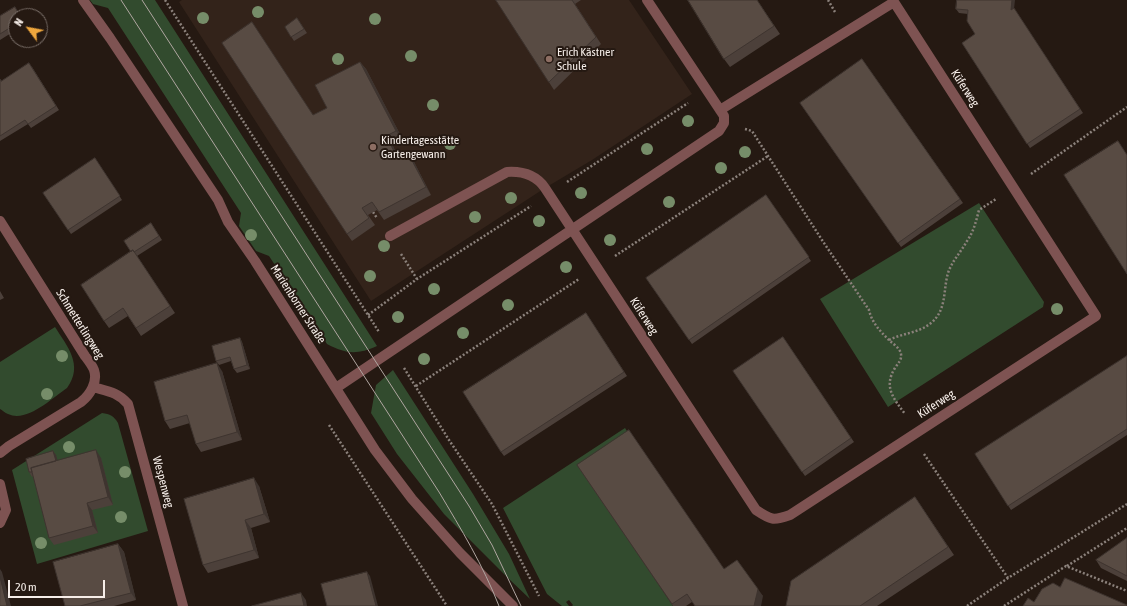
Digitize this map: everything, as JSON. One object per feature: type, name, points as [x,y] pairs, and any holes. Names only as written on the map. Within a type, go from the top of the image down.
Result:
[{"type":"street","name":"Marienborner Straße","points":[[83,0],[115,44],[218,200],[228,222],[375,450],[412,499],[460,553],[513,606]]},
{"type":"street","points":[[336,388],[719,131],[724,123],[724,116],[647,0]]},
{"type":"street","name":"Küferweg","points":[[390,236],[507,172],[527,174],[536,178],[541,182],[573,230],[756,510],[767,518],[777,519],[790,515],[1096,316],[896,1],[720,110]]},
{"type":"street","name":"Schmetterlingweg","points":[[0,221],[94,371],[95,379],[93,387]]},
{"type":"street","points":[[0,453],[81,402],[88,396],[93,387]]},
{"type":"street","name":"Wespenweg","points":[[93,387],[122,396],[128,404],[183,606]]},
{"type":"street","points":[[0,484],[6,510],[0,523]]},
{"type":"path","points":[[165,0],[382,334]]},
{"type":"path","points":[[889,340],[896,336],[922,330],[932,323],[938,315],[943,307],[945,286],[949,272],[975,228],[979,210],[1127,107]]},
{"type":"path","points":[[724,123],[752,131],[869,310],[871,319],[899,350],[901,356],[900,361],[891,376],[889,384],[891,394],[912,423],[912,436],[1008,578]]},
{"type":"path","points":[[401,254],[418,279]]},
{"type":"path","points":[[404,366],[449,440],[492,504],[539,596]]},
{"type":"path","points":[[329,425],[447,606]]},
{"type":"path","points":[[967,606],[1008,578],[1127,504]]},
{"type":"path","points":[[1004,606],[1127,528]]},
{"type":"path","points":[[1066,566],[1127,591]]},
{"type":"shaded area","name":"Kindertagesstätte Gartengewann","points":[[182,0],[629,0],[692,94],[592,160],[545,188],[371,301],[179,2]]},
{"type":"green space","points":[[90,0],[155,0],[377,346],[363,351],[352,352],[340,350],[327,344],[269,256],[256,251],[239,226],[241,213],[108,8],[93,4]]},
{"type":"green space","points":[[979,203],[1044,302],[1043,307],[888,407],[820,299]]},
{"type":"green space","points":[[55,327],[72,356],[74,371],[72,380],[67,388],[47,403],[31,412],[15,416],[6,413],[0,409],[0,362]]},
{"type":"green space","points":[[393,370],[473,494],[509,554],[530,599],[444,514],[397,454],[371,413],[376,385]]},
{"type":"green space","points":[[102,413],[112,416],[118,423],[148,531],[37,564],[12,470]]},
{"type":"green space","points":[[625,428],[632,439],[583,473],[673,606],[572,606],[573,605],[569,600],[566,602],[569,606],[562,606],[547,594],[503,508]]},
{"type":"building","points":[[496,0],[572,0],[596,37],[549,82]]},
{"type":"building","points":[[688,0],[757,0],[774,26],[724,59]]},
{"type":"building","points":[[957,0],[1012,0],[1011,10],[1014,8],[1080,109],[1027,144],[962,43],[975,34],[967,21],[968,10],[956,9]]},
{"type":"building","points":[[8,11],[8,29],[0,34],[0,16]]},
{"type":"building","points":[[297,18],[304,29],[291,37],[285,27]]},
{"type":"building","points":[[252,22],[313,115],[327,108],[315,85],[360,62],[396,131],[386,136],[397,157],[408,153],[426,187],[379,212],[372,202],[362,208],[369,218],[347,234],[222,43]]},
{"type":"building","points":[[862,59],[960,199],[898,243],[800,103]]},
{"type":"building","points":[[29,63],[56,106],[28,124],[25,120],[0,136],[0,79],[1,81]]},
{"type":"building","points":[[1118,141],[1127,155],[1127,274],[1064,175]]},
{"type":"building","points":[[95,158],[120,196],[68,230],[43,193]]},
{"type":"building","points":[[766,195],[809,257],[689,340],[646,278]]},
{"type":"building","points":[[151,223],[159,236],[134,252],[133,250],[131,252],[124,241]]},
{"type":"building","points":[[133,250],[170,306],[136,328],[123,308],[104,321],[81,285]]},
{"type":"building","points":[[586,313],[624,372],[501,452],[463,392]]},
{"type":"building","points":[[783,337],[851,438],[802,472],[733,371]]},
{"type":"building","points":[[240,338],[247,365],[234,369],[230,357],[216,361],[212,346]]},
{"type":"building","points":[[1127,356],[1127,429],[1008,506],[975,454]]},
{"type":"building","points":[[217,363],[237,432],[196,444],[187,415],[165,421],[154,382]]},
{"type":"building","points":[[629,430],[724,569],[737,560],[758,589],[754,606],[695,606],[687,594],[672,604],[577,465]]},
{"type":"building","points":[[96,450],[108,497],[87,503],[93,526],[49,538],[31,468]]},
{"type":"building","points":[[53,451],[56,461],[31,468],[32,472],[29,472],[26,459]]},
{"type":"building","points":[[254,478],[264,514],[245,520],[254,550],[203,565],[184,499]]},
{"type":"building","points":[[915,497],[948,547],[860,606],[786,606],[791,581]]},
{"type":"building","points":[[1127,538],[1127,576],[1096,560]]},
{"type":"building","points":[[118,544],[131,593],[80,606],[65,606],[53,562]]},
{"type":"building","points":[[367,572],[376,606],[327,606],[321,584]]},
{"type":"building","points":[[0,577],[7,606],[0,606]]},
{"type":"building","points":[[1065,578],[1127,606],[1023,606],[1028,598],[1034,602],[1042,589],[1053,583],[1060,587]]},
{"type":"building","points":[[301,593],[304,606],[252,606]]},
{"type":"tram line","points":[[121,0],[439,492],[479,562],[499,606]]},
{"type":"tram line","points":[[142,0],[469,506],[492,545],[521,606]]},
{"type":"place","name":"Erich Kästner Schule","points":[[549,59]]},
{"type":"place","name":"Kindertagesstätte Gartengewann","points":[[373,147]]}]
